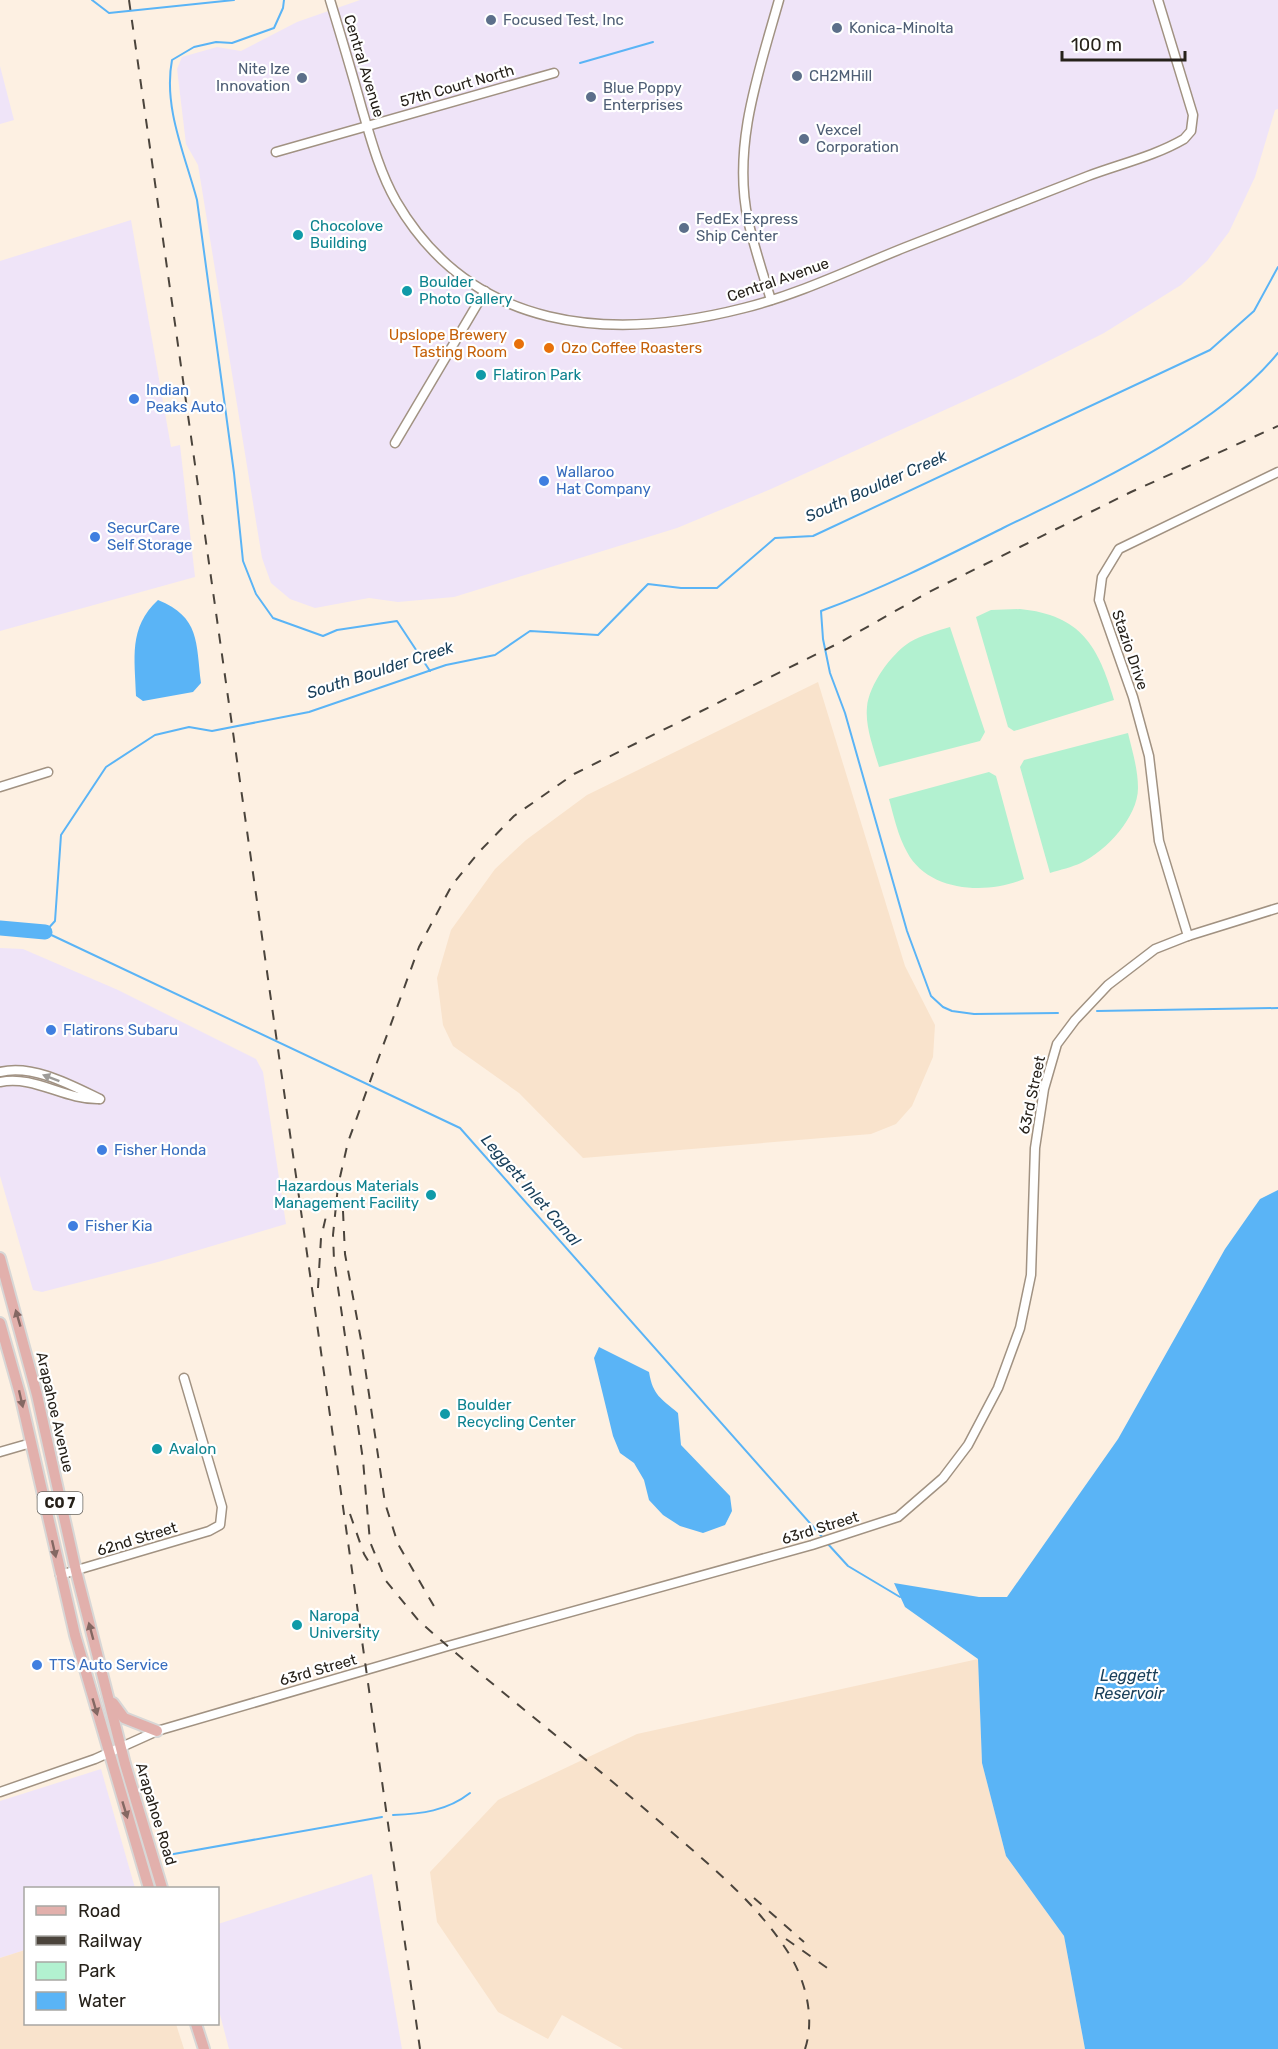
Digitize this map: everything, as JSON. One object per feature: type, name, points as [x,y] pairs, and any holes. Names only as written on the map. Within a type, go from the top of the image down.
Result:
[{"type":"main road","name":"Arapahoe Avenue","points":[[0,1258],[37,1395],[76,1571],[122,1748]]},
{"type":"main road","name":"Arapahoe Avenue","points":[[0,1323],[31,1443],[60,1575],[110,1754]]},
{"type":"main road","points":[[111,1700],[124,1718],[157,1731]]},
{"type":"main road","name":"Arapahoe Road","points":[[122,1748],[162,1887]]},
{"type":"main road","name":"Arapahoe Road","points":[[110,1754],[149,1887]]},
{"type":"main road","points":[[196,2025],[204,2049]]},
{"type":"street","name":"Central Avenue","points":[[330,0],[379,163],[395,199],[413,227],[461,276],[519,309],[549,318],[580,323],[643,324],[689,320],[771,300],[1176,143],[1187,136],[1193,115],[1158,0]]},
{"type":"street","points":[[771,300],[748,220],[743,156],[754,86],[779,0]]},
{"type":"street","name":"57th Court North","points":[[276,152],[554,73]]},
{"type":"street","points":[[395,443],[485,291]]},
{"type":"street","name":"Stazio Drive","points":[[1188,936],[1159,841],[1149,756],[1133,697],[1101,609],[1099,600],[1102,577],[1109,562],[1119,549],[1278,472]]},
{"type":"street","points":[[0,787],[48,772]]},
{"type":"street","name":"63rd Street","points":[[0,1792],[110,1754],[157,1731],[479,1637],[844,1536],[889,1521],[915,1504],[943,1478],[976,1431],[998,1388],[1030,1291],[1035,1148],[1044,1089],[1057,1044],[1074,1020],[1124,972],[1155,950],[1188,936],[1278,908]]},
{"type":"street","points":[[0,1072],[16,1070],[38,1073],[100,1099],[76,1098],[31,1082],[0,1082]]},
{"type":"street","name":"62nd Street","points":[[60,1575],[209,1531],[220,1525],[222,1507],[184,1378]]},
{"type":"street","points":[[0,1452],[31,1443]]},
{"type":"shaded area","points":[[360,0],[1278,0],[1278,109],[1275,110],[1255,177],[1229,232],[1207,261],[1181,285],[1104,333],[1015,378],[771,489],[677,528],[454,597],[398,602],[369,598],[315,608],[290,599],[271,583],[262,558],[198,165],[186,144],[177,69],[182,57],[217,47],[241,51],[297,22]]},
{"type":"shaded area","points":[[0,66],[14,120],[0,124]]},
{"type":"shaded area","points":[[131,220],[171,447],[180,445],[195,577],[0,631],[0,261]]},
{"type":"shaded area","points":[[818,682],[905,966],[935,1025],[933,1057],[912,1106],[896,1124],[871,1134],[583,1158],[519,1093],[453,1046],[443,1025],[437,978],[451,930],[495,869],[526,840],[587,795]]},
{"type":"shaded area","points":[[0,948],[23,949],[118,990],[256,1059],[263,1072],[286,1224],[158,1262],[42,1292],[33,1290],[0,1176]]},
{"type":"shaded area","points":[[978,1659],[982,1763],[1006,1856],[1064,1936],[1085,2049],[623,2049],[562,2015],[548,2039],[498,2012],[437,1922],[430,1872],[498,1800],[637,1734]]},
{"type":"shaded area","points":[[101,1769],[135,1887],[24,1887],[24,1950],[0,1958],[0,1801]]},
{"type":"shaded area","points":[[372,1874],[402,2049],[229,2049],[219,2011],[219,1924]]},
{"type":"shaded area","points":[[24,1950],[24,2025],[176,2025],[184,2049],[0,2049],[0,1958]]},
{"type":"green space","points":[[1020,609],[1041,612],[1058,618],[1084,636],[1101,664],[1114,700],[1014,731],[1008,727],[976,617],[991,610]]},
{"type":"green space","points":[[950,627],[985,732],[980,741],[879,767],[867,722],[867,707],[876,680],[903,647],[925,635]]},
{"type":"green space","points":[[1128,733],[1138,788],[1137,799],[1127,821],[1110,842],[1091,858],[1050,873],[1020,767],[1024,760]]},
{"type":"green space","points":[[989,772],[996,776],[1024,879],[993,887],[976,888],[943,882],[929,875],[917,865],[907,852],[889,799]]},
{"type":"water","points":[[158,600],[182,614],[189,623],[196,643],[201,683],[193,692],[143,701],[136,696],[135,644],[142,621]]},
{"type":"water","name":"Leggett Reservoir","points":[[1278,1190],[1278,2049],[1085,2049],[1064,1936],[1006,1856],[982,1763],[978,1659],[905,1607],[894,1583],[979,1597],[1007,1597],[1118,1439],[1225,1249],[1260,1199]]},
{"type":"water","points":[[599,1347],[649,1372],[655,1392],[678,1413],[681,1445],[730,1496],[732,1511],[725,1525],[703,1533],[680,1526],[663,1515],[649,1500],[644,1480],[634,1463],[620,1453],[613,1436],[594,1358]]},
{"type":"waterway","points":[[92,0],[109,13],[234,0]]},
{"type":"waterway","points":[[284,0],[274,28],[232,43],[216,42],[194,47],[172,60],[170,78],[173,113],[197,200],[234,473],[243,561],[256,594],[273,618],[323,636],[337,630],[397,621],[430,671]]},
{"type":"waterway","points":[[580,63],[653,42]]},
{"type":"waterway","name":"South Boulder Creek","points":[[824,1539],[460,1128],[45,932],[55,921],[61,835],[106,767],[155,735],[189,727],[212,731],[309,712],[446,665],[495,655],[530,631],[598,635],[648,584],[681,588],[717,588],[775,538],[813,536],[1210,350],[1254,311],[1278,267]]},
{"type":"waterway","points":[[1058,1013],[974,1014],[952,1011],[943,1007],[931,996],[907,931],[845,713],[830,673],[823,639],[821,611],[868,593],[936,561],[1150,453],[1221,406],[1252,381],[1278,353]]},
{"type":"waterway","name":"South Boulder Creek","points":[[0,928],[45,932]]},
{"type":"waterway","points":[[1097,1011],[1278,1008]]},
{"type":"waterway","name":"Leggett Inlet Canal","points":[[827,1543],[848,1566],[900,1597]]},
{"type":"waterway","points":[[393,1815],[414,1814],[443,1808],[470,1793]]},
{"type":"waterway","points":[[168,1855],[382,1817]]},
{"type":"railway","points":[[129,0],[420,2049]]},
{"type":"railway","points":[[805,2049],[809,2014],[801,1978],[779,1938],[750,1904],[637,1803],[419,1621],[386,1581],[370,1542],[363,1460],[334,1260],[333,1235],[338,1186],[348,1142],[419,947],[452,885],[479,852],[514,816],[574,774],[839,643],[927,593],[1131,492],[1278,426]]},
{"type":"railway","points":[[318,1288],[321,1238],[330,1199]]},
{"type":"railway","points":[[343,1211],[345,1254],[361,1340],[385,1503],[398,1544],[435,1608]]},
{"type":"railway","points":[[350,1514],[364,1554],[373,1569]]},
{"type":"railway","points":[[754,1898],[804,1942]]},
{"type":"railway","points":[[786,1939],[833,1972]]},
{"type":"place","name":"Focused Test, Inc","points":[[491,20]]},
{"type":"place","name":"Konica-Minolta","points":[[837,28]]},
{"type":"place","name":"CH2MHill","points":[[797,76]]},
{"type":"place","name":"Nite Ize Innovation","points":[[302,78]]},
{"type":"place","name":"Blue Poppy Enterprises","points":[[591,97]]},
{"type":"place","name":"Vexcel Corporation","points":[[804,139]]},
{"type":"place","name":"FedEx Express Ship Center","points":[[684,228]]},
{"type":"place","name":"Chocolove Building","points":[[298,235]]},
{"type":"place","name":"Boulder Photo Gallery","points":[[407,291]]},
{"type":"place","name":"Upslope Brewery Tasting Room","points":[[519,344]]},
{"type":"place","name":"Ozo Coffee Roasters","points":[[549,348]]},
{"type":"place","name":"Flatiron Park","points":[[481,375]]},
{"type":"place","name":"Indian Peaks Auto","points":[[134,399]]},
{"type":"place","name":"Wallaroo Hat Company","points":[[544,481]]},
{"type":"place","name":"SecurCare Self Storage","points":[[95,537]]},
{"type":"place","name":"Flatirons Subaru","points":[[51,1030]]},
{"type":"place","name":"Fisher Honda","points":[[102,1150]]},
{"type":"place","name":"Hazardous Materials Management Facility","points":[[431,1195]]},
{"type":"place","name":"Fisher Kia","points":[[73,1226]]},
{"type":"place","name":"Boulder Recycling Center","points":[[445,1414]]},
{"type":"place","name":"Avalon","points":[[157,1449]]},
{"type":"place","name":"Naropa University","points":[[297,1625]]},
{"type":"place","name":"TTS Auto Service","points":[[37,1665]]}]
